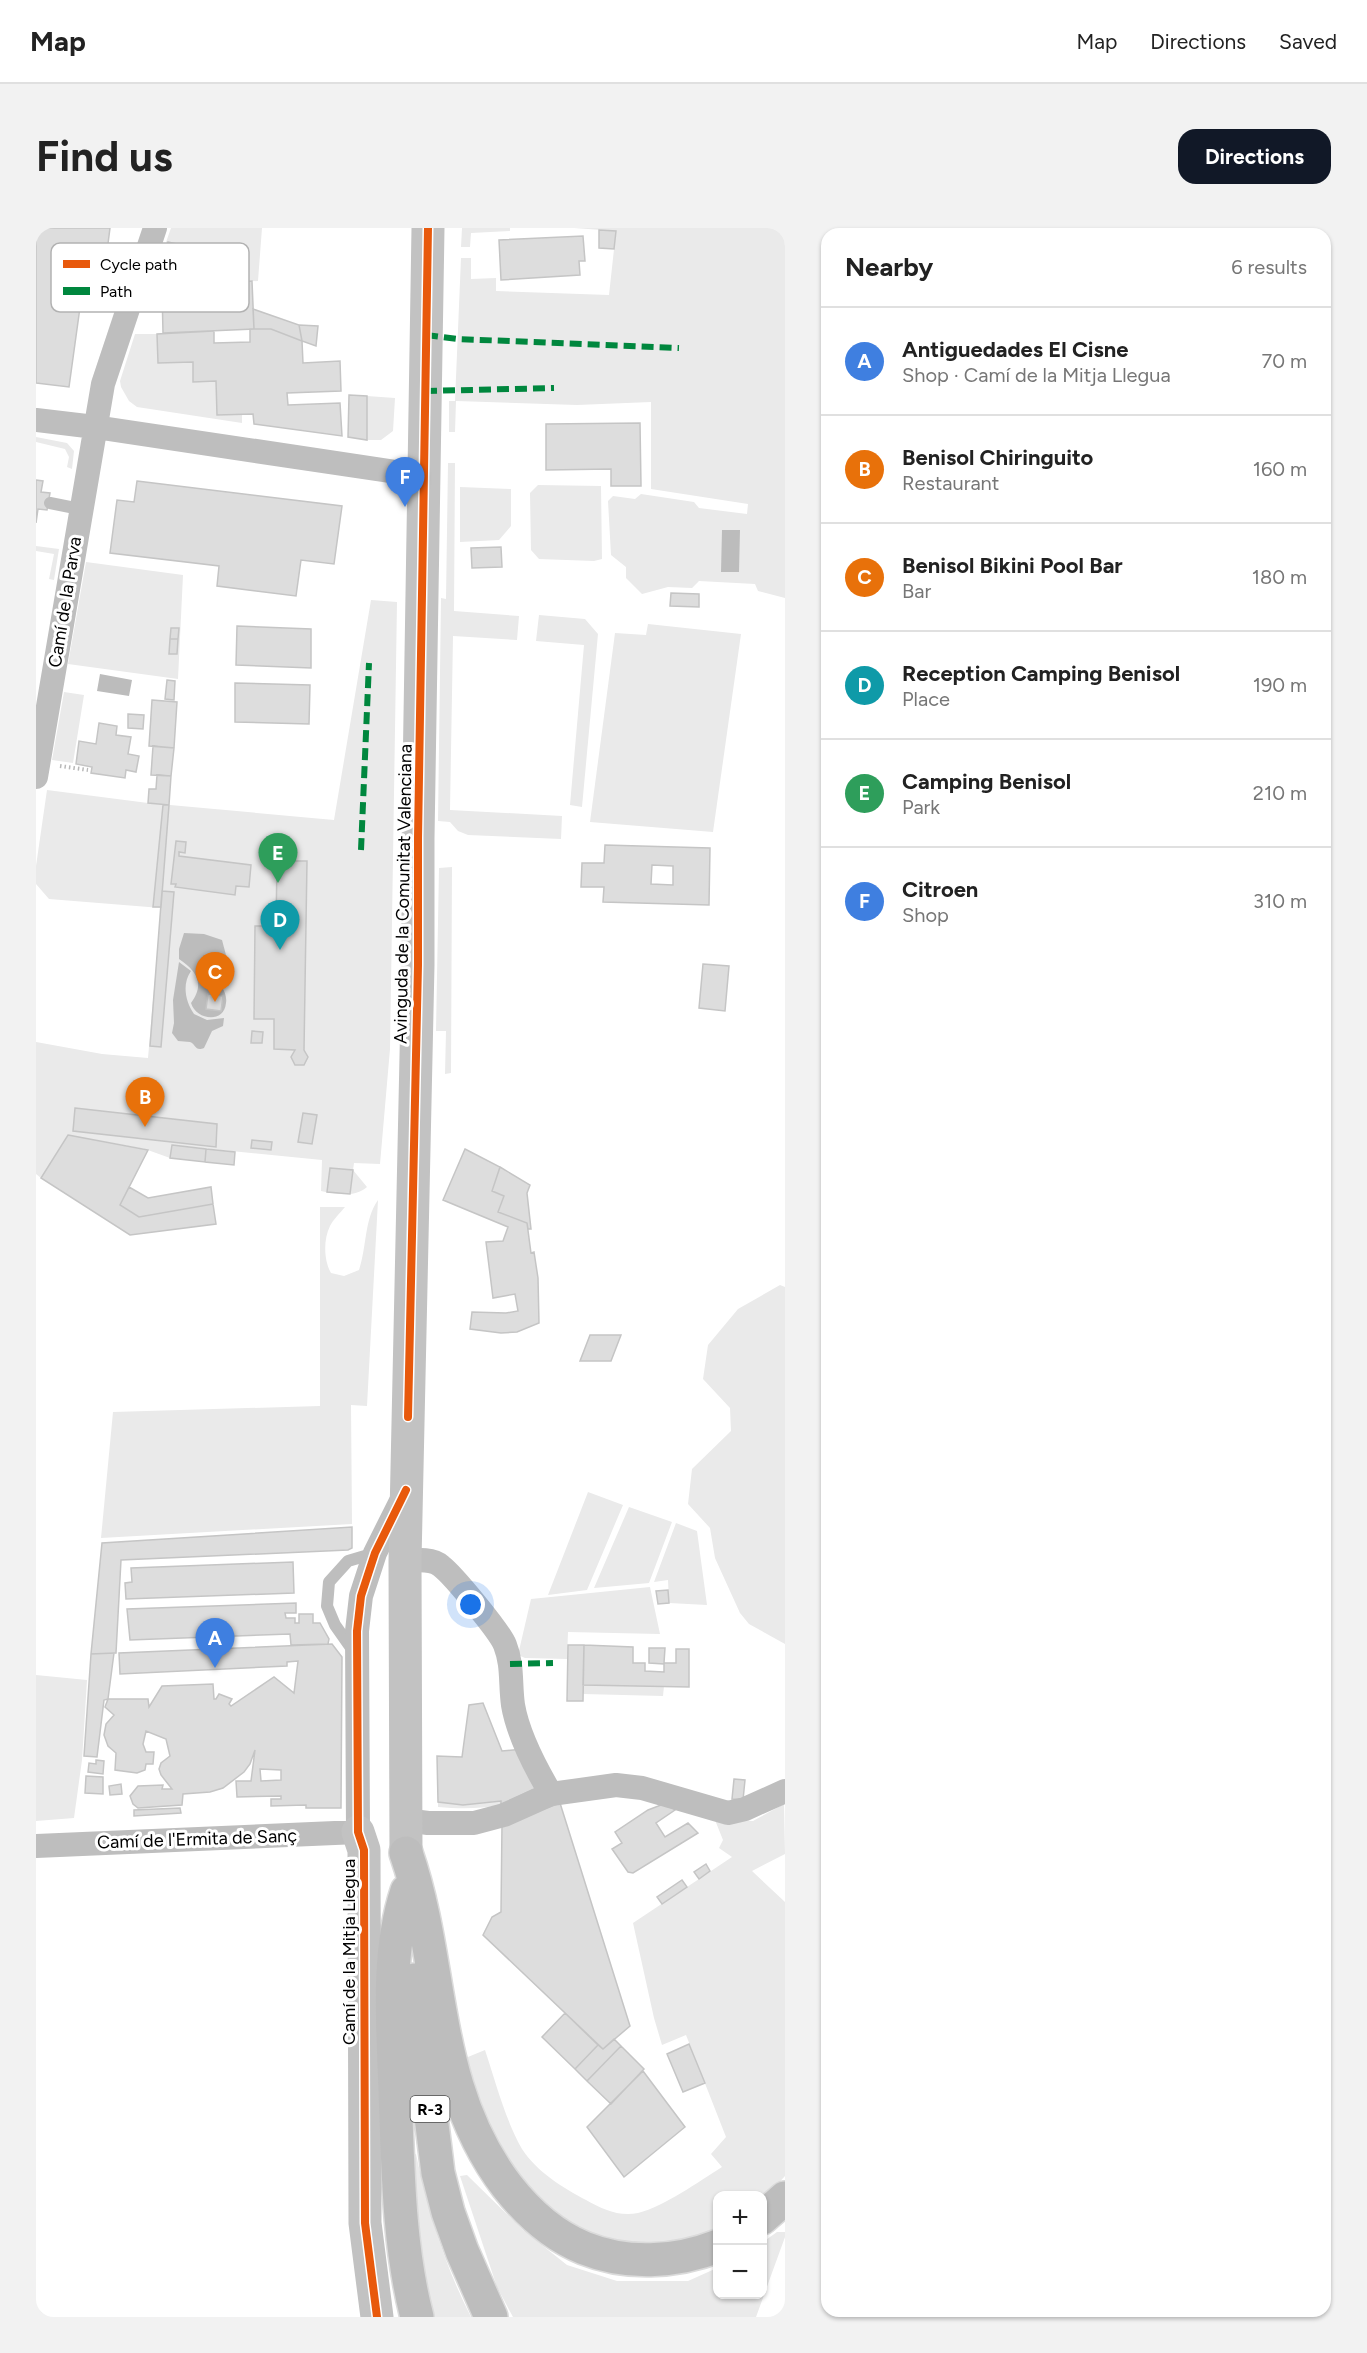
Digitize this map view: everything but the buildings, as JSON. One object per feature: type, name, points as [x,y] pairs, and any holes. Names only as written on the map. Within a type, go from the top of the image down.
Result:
[{"type":"highway","name":"R-3","points":[[406,1853],[417,2017],[438,2173],[462,2251],[491,2317]]},
{"type":"highway","points":[[406,1853],[421,1906],[436,1996],[454,2078],[481,2149],[520,2204],[556,2234],[601,2255],[655,2260],[683,2257],[713,2247]]},
{"type":"highway","points":[[407,1892],[396,1930],[393,1964],[394,2058],[401,2215],[412,2298],[417,2317]]},
{"type":"highway","points":[[767,2214],[785,2198]]},
{"type":"main road","name":"Avinguda de la Comunitat Valenciana","points":[[406,1853],[390,1557],[406,1490],[418,985],[418,838],[428,228]]},
{"type":"main road","name":"Camí de la Mitja Llegua","points":[[358,1832],[364,1850],[365,2223],[377,2317]]},
{"type":"street","name":"Camí de la Parva","points":[[150,243],[155,228]]},
{"type":"street","name":"Camí de la Parva","points":[[36,777],[103,384],[127,312]]},
{"type":"street","points":[[36,420],[423,476]]},
{"type":"street","points":[[390,1557],[425,1560],[441,1565],[497,1631],[510,1658],[513,1704],[516,1715],[527,1747],[551,1794]]},
{"type":"street","name":"Camí de la Mitja Llegua","points":[[358,1832],[357,1656],[361,1596],[390,1557]]},
{"type":"street","points":[[405,1820],[428,1823],[474,1823],[504,1815],[551,1794],[616,1785],[642,1788],[728,1813],[745,1809],[785,1791]]},
{"type":"street","name":"Camí de l'Ermita de Sanç","points":[[36,1846],[358,1832]]},
{"type":"lane","points":[[50,503],[80,509]]},
{"type":"lane","points":[[357,1656],[335,1625],[327,1606],[329,1582],[348,1561],[390,1557]]},
{"type":"shaded area","points":[[171,228],[262,228],[258,281],[249,281],[249,243],[166,243]]},
{"type":"shaded area","points":[[462,228],[510,228],[510,231],[471,233],[470,247],[461,247]]},
{"type":"shaded area","points":[[574,228],[785,228],[785,598],[758,591],[755,584],[699,581],[692,588],[668,587],[642,594],[626,578],[626,567],[611,555],[608,501],[613,496],[635,499],[641,494],[694,502],[699,508],[747,514],[748,504],[651,489],[651,402],[577,405],[456,401],[455,432],[449,432],[449,401],[455,401],[461,258],[471,258],[471,279],[496,278],[496,291],[609,295],[616,231]]},
{"type":"shaded area","points":[[135,334],[157,334],[158,363],[193,362],[193,382],[216,381],[217,415],[242,415],[242,423],[137,407],[129,401],[120,381]]},
{"type":"shaded area","points":[[367,396],[395,398],[393,431],[381,440],[367,440]]},
{"type":"shaded area","points":[[36,437],[67,443],[74,451],[72,469],[67,467],[69,457],[65,449],[36,442]]},
{"type":"shaded area","points":[[448,463],[455,463],[454,611],[519,616],[517,640],[453,636],[450,810],[562,816],[561,839],[468,835],[458,831],[450,822],[438,821],[441,598],[446,599]]},
{"type":"shaded area","points":[[538,485],[601,486],[602,559],[594,561],[539,559],[531,550],[530,493]]},
{"type":"shaded area","points":[[460,487],[511,489],[511,526],[499,540],[460,542]]},
{"type":"shaded area","points":[[722,530],[740,530],[739,572],[721,572]]},
{"type":"shaded area","points":[[36,546],[59,549],[54,580],[49,579],[54,554],[36,551]]},
{"type":"shaded area","points":[[86,562],[183,575],[178,679],[68,664]]},
{"type":"shaded area","points":[[371,600],[397,602],[390,1049],[380,1164],[354,1163],[353,1170],[367,1187],[351,1194],[321,1191],[322,1160],[172,1145],[170,1158],[145,1149],[68,1135],[41,1178],[36,1174],[36,1042],[102,1054],[148,1058],[161,908],[49,899],[36,884],[36,866],[47,790],[148,803],[334,820]]},
{"type":"shaded area","points":[[539,615],[585,619],[598,634],[582,807],[570,805],[584,645],[536,641]]},
{"type":"shaded area","points":[[648,624],[741,634],[713,832],[590,822],[615,633],[646,635]]},
{"type":"shaded area","points":[[100,674],[132,680],[129,696],[97,691]]},
{"type":"shaded area","points":[[64,692],[84,695],[73,763],[52,760]]},
{"type":"shaded area","points":[[452,867],[451,1073],[445,1074],[446,1031],[436,1031],[439,868]]},
{"type":"shaded area","points":[[184,933],[204,934],[222,940],[226,955],[214,971],[224,991],[226,1003],[224,1010],[215,1017],[198,1013],[191,1003],[198,990],[198,984],[194,973],[179,959],[179,949]]},
{"type":"shaded area","points":[[179,962],[191,971],[186,981],[186,992],[188,1004],[194,1014],[207,1020],[224,1018],[223,1026],[212,1031],[204,1048],[201,1049],[190,1042],[178,1041],[172,1033],[173,1000]]},
{"type":"shaded area","points":[[378,1200],[367,1406],[351,1405],[352,1524],[101,1538],[113,1412],[320,1406],[320,1207],[345,1207],[330,1226],[325,1250],[331,1273],[344,1276],[359,1270],[370,1216]]},
{"type":"shaded area","points":[[780,1285],[785,1287],[785,1644],[749,1624],[740,1613],[715,1558],[710,1528],[688,1504],[692,1469],[731,1431],[730,1408],[703,1379],[708,1345],[738,1309]]},
{"type":"shaded area","points":[[588,1492],[623,1505],[587,1590],[548,1595]]},
{"type":"shaded area","points":[[629,1507],[672,1522],[649,1583],[594,1588]]},
{"type":"shaded area","points":[[676,1523],[697,1531],[707,1605],[669,1603],[668,1580],[654,1582]]},
{"type":"shaded area","points":[[650,1587],[660,1634],[568,1632],[567,1659],[525,1658],[518,1655],[531,1599]]},
{"type":"shaded area","points":[[36,1675],[87,1680],[82,1760],[74,1818],[36,1821]]},
{"type":"shaded area","points":[[583,1685],[664,1686],[663,1696],[583,1694]]},
{"type":"shaded area","points":[[501,1801],[501,1805],[485,1807],[438,1807],[438,1802],[463,1805]]},
{"type":"shaded area","points":[[784,1804],[785,1854],[752,1871],[785,1902],[785,2176],[767,2196],[767,2191],[713,2191],[713,2231],[690,2243],[636,2248],[596,2242],[560,2221],[499,2157],[463,2059],[485,2050],[501,2101],[522,2149],[542,2172],[577,2195],[604,2209],[624,2214],[648,2210],[681,2193],[722,2167],[711,2154],[726,2137],[686,2035],[662,2045],[633,1923],[732,1857],[719,1848],[723,1840],[715,1820],[753,1821]]},
{"type":"shaded area","points":[[416,2154],[438,2238],[471,2317],[434,2317],[421,2258],[409,2155]]},
{"type":"shaded area","points":[[467,2175],[523,2230],[567,2265],[617,2281],[688,2281],[713,2270],[713,2299],[763,2299],[756,2317],[513,2317],[497,2287],[460,2176]]},
{"type":"shaded area","points":[[777,2232],[785,2232],[767,2287],[767,2239]]},
{"type":"marked path","points":[[426,335],[458,339],[679,348]]},
{"type":"marked path","points":[[425,391],[554,388]]},
{"type":"marked path","points":[[361,850],[369,663]]},
{"type":"marked path","points":[[510,1664],[553,1663]]},
{"type":"cycle path","points":[[408,1417],[418,965],[428,228]]},
{"type":"cycle path","points":[[377,2317],[365,2223],[364,1850],[358,1832],[357,1631],[361,1596],[375,1553],[406,1490]]},
{"type":"place","name":"Citroen","points":[[405,507]]},
{"type":"place","name":"Camping Benisol","points":[[278,883]]},
{"type":"place","name":"Reception Camping Benisol","points":[[280,950]]},
{"type":"place","name":"Benisol Bikini Pool Bar","points":[[215,1002]]},
{"type":"place","name":"Benisol Chiringuito","points":[[145,1127]]},
{"type":"place","name":"Antiguedades El Cisne","points":[[215,1668]]}]
